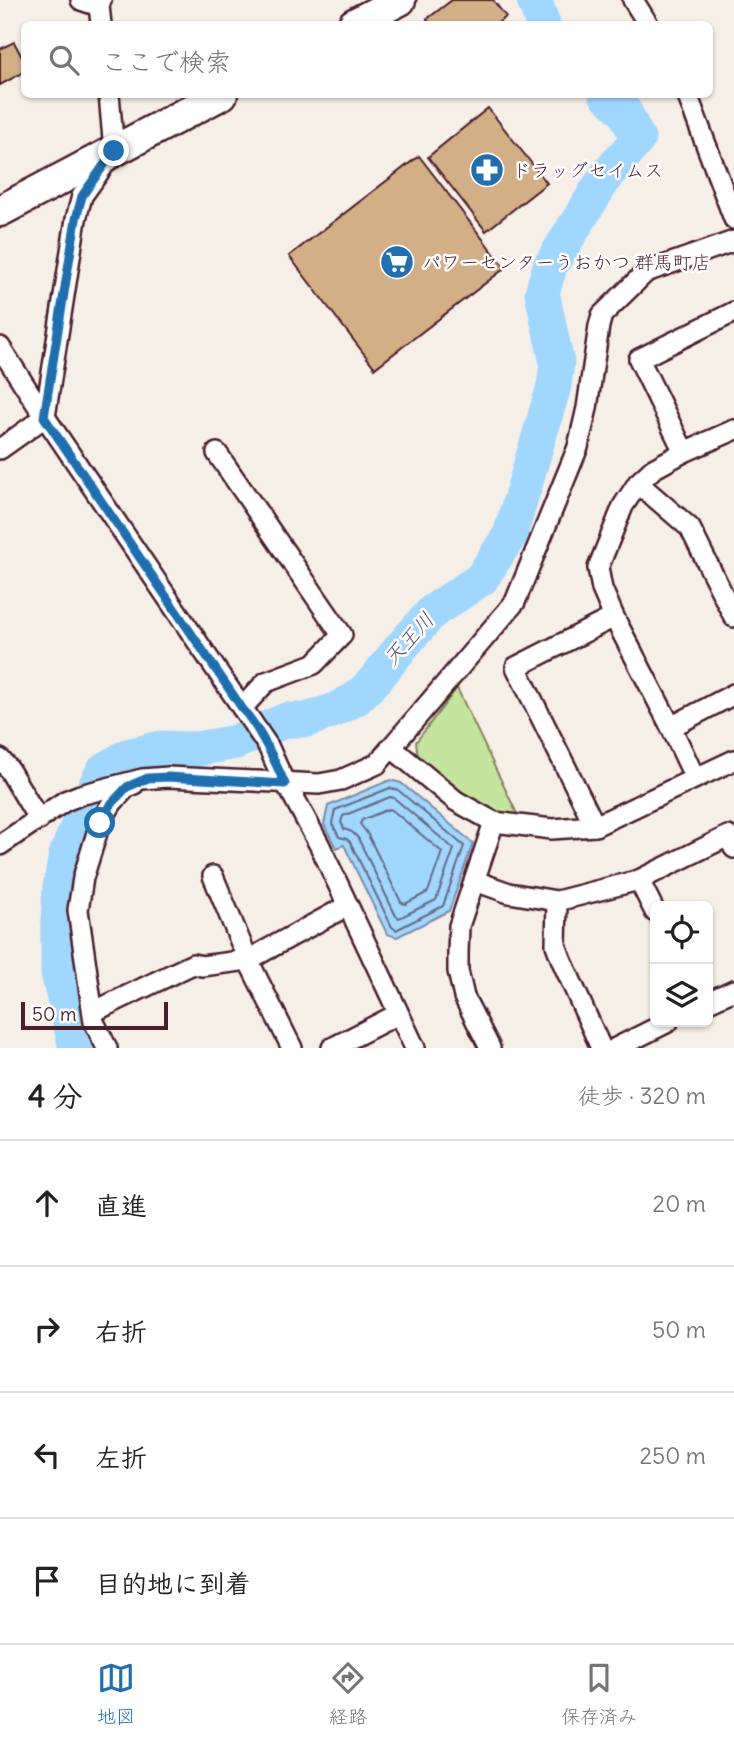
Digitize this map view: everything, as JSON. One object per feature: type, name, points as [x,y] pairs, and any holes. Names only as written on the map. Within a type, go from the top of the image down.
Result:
[{"type":"main road","points":[[360,21],[400,0]]},
{"type":"main road","points":[[0,211],[214,98]]},
{"type":"street","points":[[633,0],[646,21]]},
{"type":"street","points":[[0,449],[44,417],[82,196],[114,151],[109,98]]},
{"type":"street","points":[[689,98],[734,219]]},
{"type":"street","points":[[0,845],[80,795],[148,778],[319,785],[341,780],[377,764],[514,602],[578,447],[602,315],[646,272],[734,241]]},
{"type":"street","points":[[684,452],[639,359],[734,312]]},
{"type":"street","points":[[0,346],[44,417],[268,746],[285,784],[320,846],[415,1048]]},
{"type":"street","points":[[695,778],[614,617],[602,589],[598,568],[623,506],[638,482],[653,469],[684,452],[734,430]]},
{"type":"street","points":[[217,453],[342,635],[314,664],[266,682],[247,714]]},
{"type":"street","points":[[638,482],[690,528],[734,617]]},
{"type":"street","points":[[595,826],[516,667],[614,617]]},
{"type":"street","points":[[671,727],[734,694]]},
{"type":"street","points":[[392,748],[456,801],[494,822],[552,829],[595,826],[734,760]]},
{"type":"street","points":[[0,759],[39,820]]},
{"type":"street","points":[[107,1048],[94,1022],[78,910],[83,878],[100,823],[112,803],[127,787],[148,778]]},
{"type":"street","points":[[490,1048],[464,997],[458,971],[459,926],[494,822]]},
{"type":"street","points":[[475,881],[509,893],[557,901],[639,880],[728,836],[734,848]]},
{"type":"street","points":[[213,876],[248,960],[292,1048]]},
{"type":"street","points":[[639,880],[650,902]]},
{"type":"street","points":[[557,901],[556,945],[601,1048]]},
{"type":"street","points":[[93,1012],[193,964],[202,966],[248,960],[347,906]]},
{"type":"street","points":[[713,1000],[734,990]]},
{"type":"street","points":[[332,1048],[398,1014]]},
{"type":"street","points":[[616,1048],[658,1027]]},
{"type":"green space","points":[[457,688],[519,818],[493,813],[479,805],[418,757],[416,742]]},
{"type":"water","points":[[390,780],[401,783],[473,843],[449,911],[397,937],[387,934],[344,845],[336,848],[324,824],[328,806]]},
{"type":"building","points":[[452,0],[493,0],[506,17],[500,21],[427,19]]},
{"type":"building","points":[[14,42],[21,55],[21,74],[0,85],[0,49]]},
{"type":"building","name":"ドラッグセイムス","points":[[488,108],[547,183],[486,231],[428,157]]},
{"type":"building","name":"パワーセンターうおかつ 群馬町店","points":[[419,156],[505,268],[375,368],[289,256]]},
{"type":"waterway","name":"天王川","points":[[534,0],[542,21]]},
{"type":"waterway","name":"天王川","points":[[76,1048],[58,973],[60,887],[66,855],[103,771],[127,756],[161,748],[196,749],[236,742],[286,720],[307,720],[335,710],[357,698],[433,611],[481,579],[510,535],[554,386],[557,363],[542,293],[550,266],[606,176],[638,139],[625,112],[610,98]]},
{"type":"place","name":"ドラッグセイムス","points":[[487,170]]},
{"type":"place","name":"パワーセンターうおかつ 群馬町店","points":[[397,262]]},
{"type":"route","points":[[100,823],[112,803],[127,787],[148,778],[285,784],[268,746],[252,720],[44,417],[82,196],[114,151]]}]
